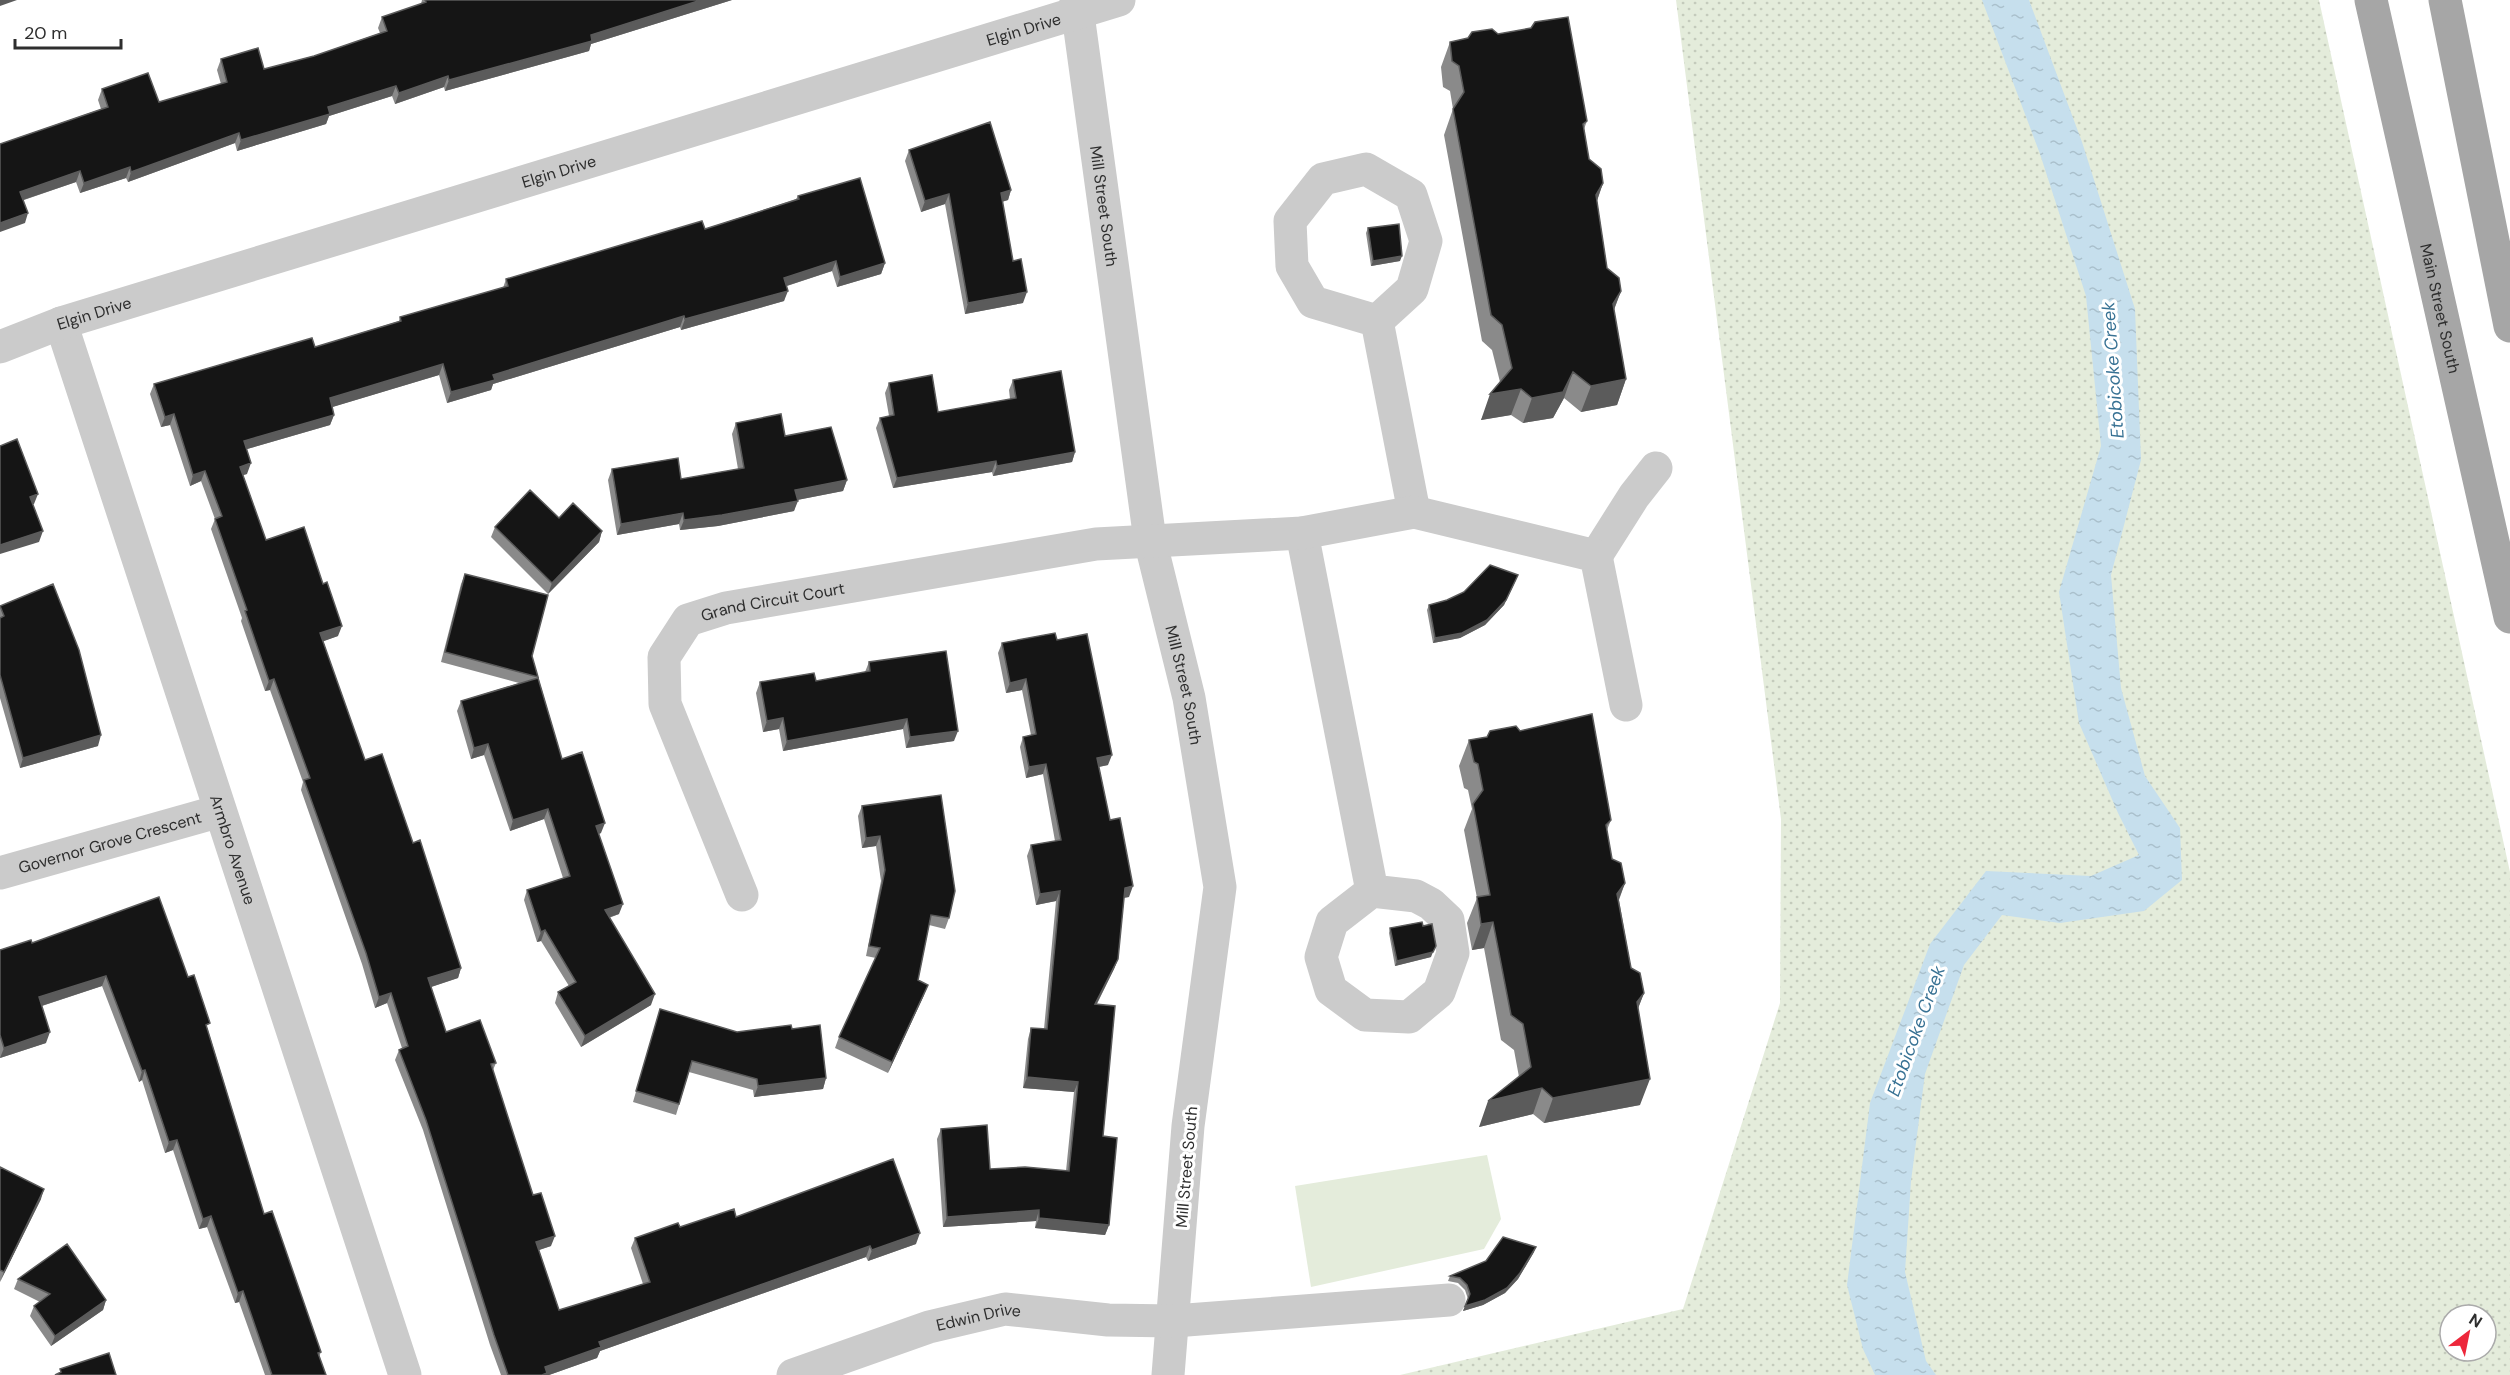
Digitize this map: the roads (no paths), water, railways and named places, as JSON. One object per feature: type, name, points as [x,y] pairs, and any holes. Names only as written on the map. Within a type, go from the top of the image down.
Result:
[{"type":"main road","name":"Main Street South","points":[[2370,0],[2510,617]]},
{"type":"main road","points":[[2445,0],[2510,326]]},
{"type":"street","name":"Elgin Drive","points":[[0,347],[61,324],[1077,6],[1119,0]]},
{"type":"street","name":"Mill Street South","points":[[1077,6],[1150,540],[1189,698],[1220,887],[1188,1126],[1168,1375]]},
{"type":"street","points":[[1366,169],[1411,195],[1426,241],[1412,289],[1377,321],[1313,302],[1292,266],[1290,221],[1323,179],[1366,169]]},
{"type":"street","points":[[1377,321],[1414,512],[1596,556]]},
{"type":"street","name":"Armbro Avenue","points":[[61,324],[405,1375]]},
{"type":"street","points":[[1626,705],[1596,556],[1634,496],[1656,468]]},
{"type":"street","name":"Grand Circuit Court","points":[[742,895],[664,704],[664,657],[688,620],[726,608],[1072,548],[1150,540],[1302,533],[1414,512]]},
{"type":"street","points":[[1302,533],[1372,891]]},
{"type":"street","name":"Governor Grove Crescent","points":[[0,873],[220,811]]},
{"type":"street","name":"Edwin Drive","points":[[793,1375],[929,1327],[1005,1309],[1108,1320],[1174,1322],[1449,1300]]},
{"type":"water","name":"Etobicoke Creek","points":[[1982,0],[2029,0],[2082,142],[2135,309],[2141,460],[2111,575],[2121,688],[2145,776],[2180,828],[2182,880],[2144,911],[2060,923],[2002,915],[1964,965],[1925,1074],[1911,1181],[1905,1272],[1926,1361],[1936,1375],[1875,1375],[1863,1349],[1847,1285],[1870,1103],[1930,944],[1986,871],[2091,876],[2139,855],[2079,723],[2059,592],[2101,446],[2086,296],[2040,154]]}]
